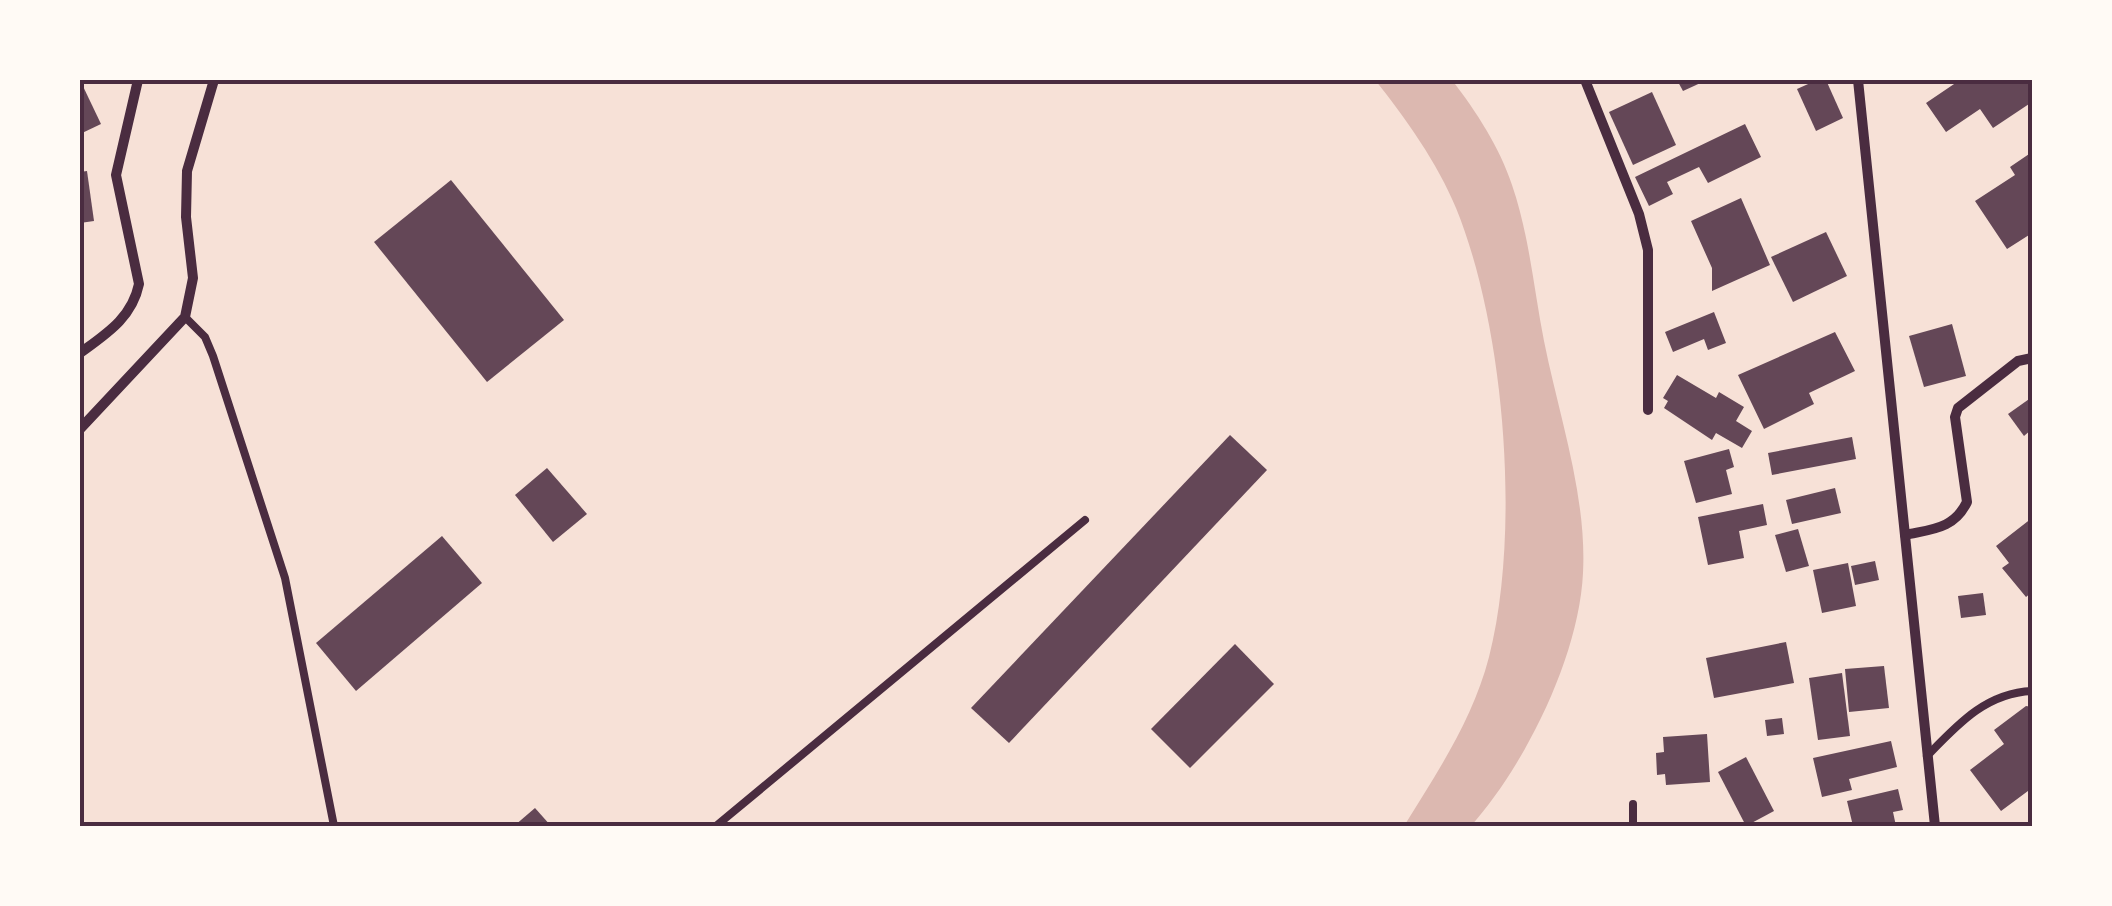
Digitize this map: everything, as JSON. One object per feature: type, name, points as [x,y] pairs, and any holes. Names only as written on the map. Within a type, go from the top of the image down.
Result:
[{"type":"street","points":[[80,353],[124,319],[136,302],[139,284],[116,176],[138,80]]},
{"type":"street","points":[[80,428],[185,317],[193,278],[186,217],[187,171],[214,80]]},
{"type":"street","points":[[1585,80],[1627,182],[1652,268],[1648,410]]},
{"type":"street","points":[[1858,80],[1934,826]]},
{"type":"street","points":[[1904,534],[1944,527],[1962,512],[1968,502],[1958,408],[2018,361],[2032,358]]},
{"type":"lane","points":[[185,317],[205,337],[213,356],[285,578],[334,826]]},
{"type":"lane","points":[[718,825],[1085,520]]},
{"type":"lane","points":[[1927,756],[1980,707],[2006,692],[2032,691]]},
{"type":"lane","points":[[1632,826],[1634,804]]},
{"type":"shaded area","points":[[1375,80],[1452,80],[1501,157],[1523,223],[1581,515],[1583,573],[1579,605],[1560,674],[1511,773],[1471,826],[1404,826],[1464,724],[1489,657],[1499,607],[1506,492],[1496,370],[1473,257],[1456,208],[1420,141]]},
{"type":"building","points":[[80,80],[101,124],[80,134]]},
{"type":"building","points":[[1677,80],[1707,80],[1683,91]]},
{"type":"building","points":[[1826,80],[1843,118],[1816,131],[1797,89]]},
{"type":"building","points":[[1960,80],[2032,80],[2032,102],[1993,128],[1980,109],[1946,132],[1926,103]]},
{"type":"building","points":[[1652,92],[1676,145],[1633,165],[1609,112]]},
{"type":"building","points":[[1745,124],[1761,157],[1708,183],[1699,167],[1667,182],[1673,194],[1649,206],[1635,177]]},
{"type":"building","points":[[2032,152],[2032,239],[2029,235],[2007,249],[1975,201],[2015,175],[2010,167]]},
{"type":"building","points":[[87,171],[94,221],[80,223],[80,172]]},
{"type":"building","points":[[451,180],[564,320],[487,382],[374,242]]},
{"type":"building","points":[[1741,198],[1770,265],[1712,291],[1712,268],[1691,221]]},
{"type":"building","points":[[1826,232],[1847,276],[1793,302],[1771,257]]},
{"type":"building","points":[[1714,312],[1726,343],[1708,350],[1704,339],[1673,352],[1665,332]]},
{"type":"building","points":[[1952,324],[1966,376],[1924,387],[1909,336]]},
{"type":"building","points":[[1835,332],[1855,371],[1809,393],[1814,404],[1764,429],[1738,375]]},
{"type":"building","points":[[1677,375],[1716,398],[1719,392],[1744,407],[1736,421],[1752,431],[1742,448],[1716,433],[1712,440],[1664,408],[1668,401],[1663,398]]},
{"type":"building","points":[[2032,397],[2032,429],[2024,436],[2008,414]]},
{"type":"building","points":[[1230,435],[1267,470],[1009,743],[971,708]]},
{"type":"building","points":[[1852,437],[1856,459],[1772,475],[1768,453]]},
{"type":"building","points":[[1729,449],[1734,467],[1726,470],[1732,494],[1696,503],[1684,461]]},
{"type":"building","points":[[547,468],[587,514],[553,542],[515,495]]},
{"type":"building","points":[[1835,488],[1841,513],[1792,524],[1786,500]]},
{"type":"building","points":[[1763,504],[1767,525],[1739,531],[1744,558],[1708,565],[1698,517]]},
{"type":"building","points":[[2032,518],[2032,592],[2026,597],[2002,568],[2009,563],[1996,546]]},
{"type":"building","points":[[1798,529],[1809,566],[1786,572],[1775,535]]},
{"type":"building","points":[[442,536],[482,583],[356,691],[316,643]]},
{"type":"building","points":[[1875,561],[1879,580],[1855,585],[1851,566]]},
{"type":"building","points":[[1848,563],[1856,606],[1822,613],[1813,570]]},
{"type":"building","points":[[1983,593],[1986,615],[1961,618],[1958,596]]},
{"type":"building","points":[[1786,642],[1794,683],[1714,698],[1706,658]]},
{"type":"building","points":[[1235,644],[1274,684],[1190,768],[1151,729]]},
{"type":"building","points":[[1884,666],[1889,708],[1849,712],[1845,669]]},
{"type":"building","points":[[1842,673],[1850,736],[1818,740],[1809,678]]},
{"type":"building","points":[[2026,706],[2032,707],[2032,788],[2001,811],[1970,770],[2004,744],[1994,730]]},
{"type":"building","points":[[1782,718],[1784,734],[1767,736],[1765,720]]},
{"type":"building","points":[[1707,734],[1710,782],[1666,785],[1665,774],[1657,775],[1656,753],[1664,752],[1663,737]]},
{"type":"building","points":[[1891,741],[1897,767],[1849,779],[1852,790],[1822,797],[1813,758]]},
{"type":"building","points":[[1746,757],[1774,811],[1746,826],[1718,772]]},
{"type":"building","points":[[1898,789],[1903,810],[1893,812],[1896,826],[1853,826],[1847,801]]},
{"type":"building","points":[[535,808],[551,826],[514,826]]}]
